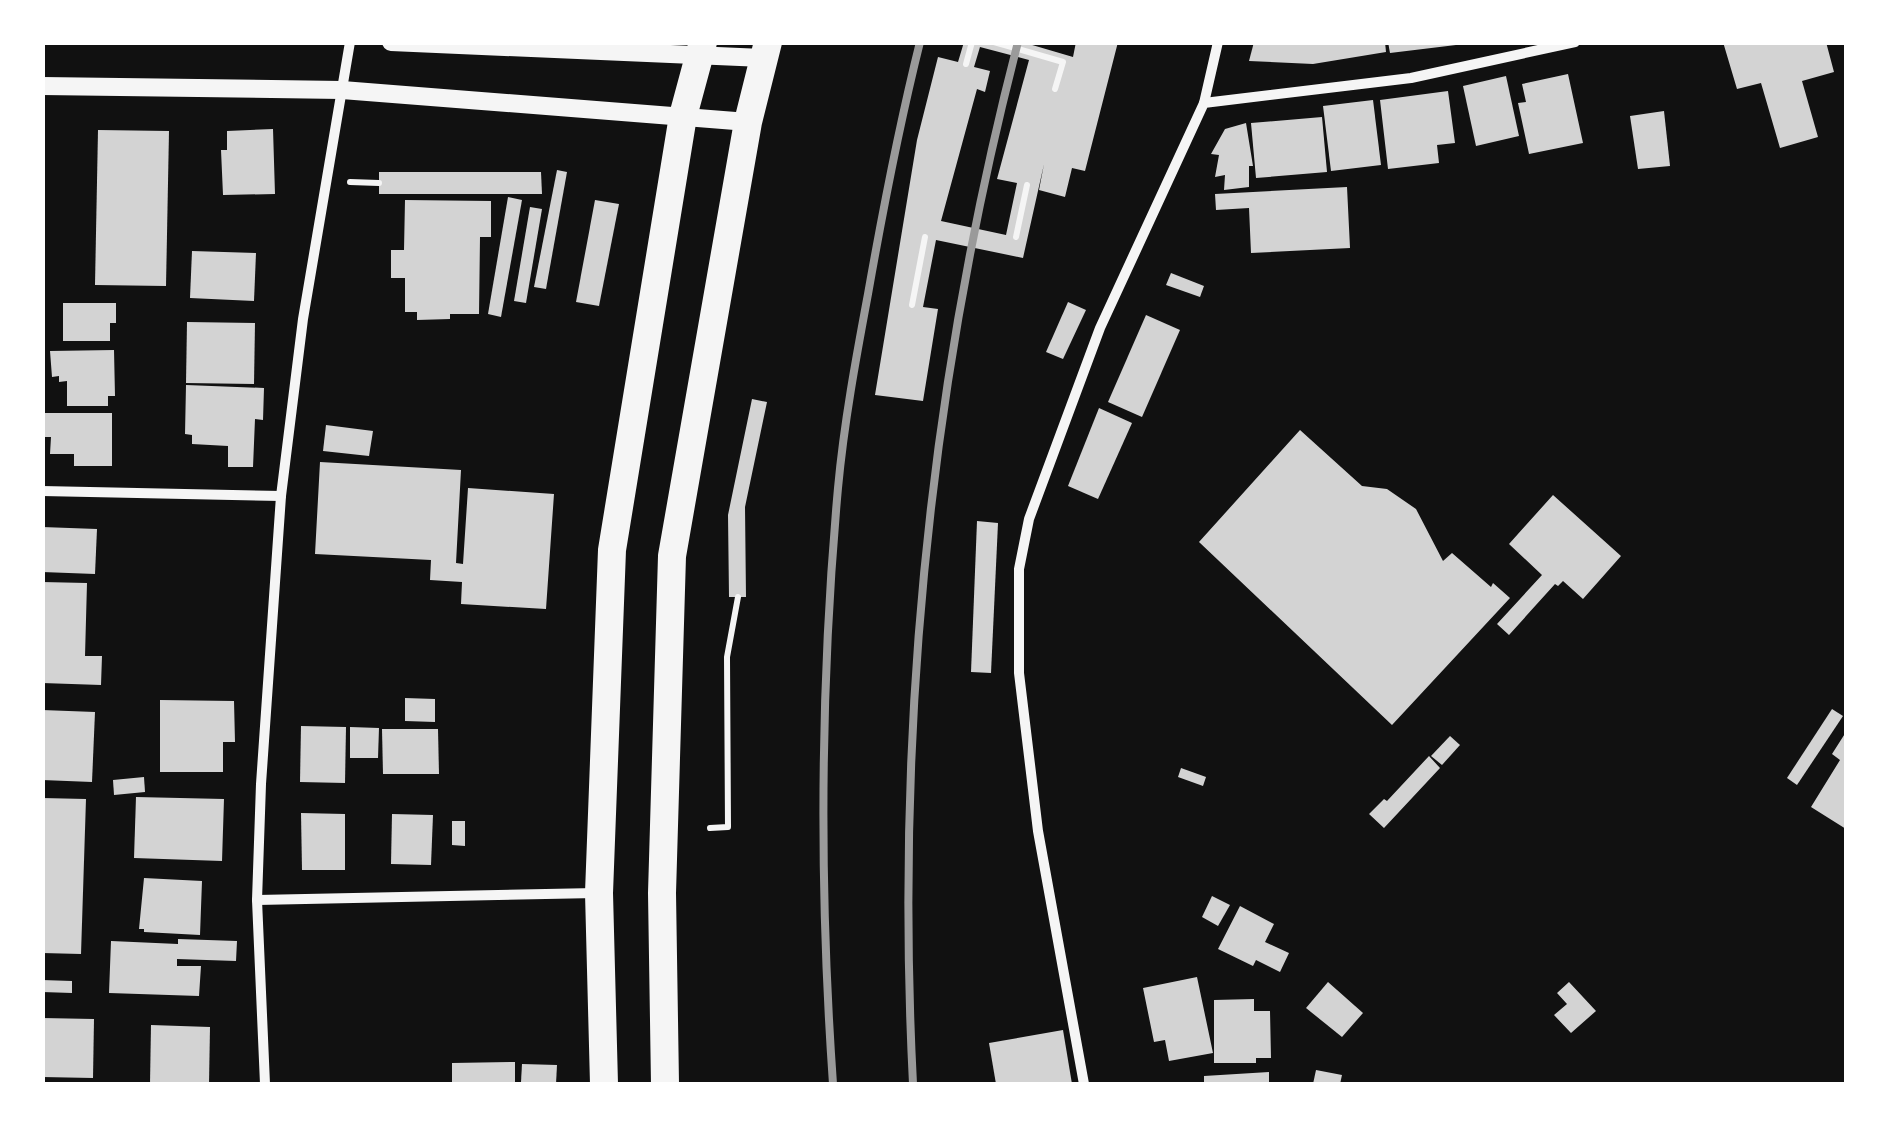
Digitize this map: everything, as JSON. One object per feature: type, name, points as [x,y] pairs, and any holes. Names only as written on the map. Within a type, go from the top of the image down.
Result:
[{"type":"highway","points":[[604,1084],[599,893],[612,550],[683,116],[701,50]]},
{"type":"highway","points":[[664,1084],[662,892],[672,556],[748,122],[766,50]]},
{"type":"street","points":[[265,1084],[257,900],[280,496],[303,319],[350,42]]},
{"type":"street","points":[[392,42],[766,50]]},
{"type":"street","points":[[1084,1084],[1035,811],[1019,674],[1019,570],[1028,519],[1100,328],[1204,103],[1218,42]]},
{"type":"street","points":[[1204,103],[1411,78],[1576,42]]},
{"type":"street","points":[[42,86],[342,90],[748,122]]},
{"type":"street","points":[[42,491],[280,496]]},
{"type":"street","points":[[257,900],[599,893]]},
{"type":"path","points":[[966,64],[972,42]]},
{"type":"path","points":[[994,42],[1062,62],[1055,89]]},
{"type":"path","points":[[1016,237],[1027,185]]},
{"type":"path","points":[[912,304],[926,237]]},
{"type":"path","points":[[710,828],[728,828],[727,657],[738,597]]},
{"type":"building","points":[[964,42],[1022,42],[1073,57],[1076,42],[1118,42],[1085,171],[1072,168],[1065,197],[1039,190],[1044,164],[1023,258],[936,240],[923,307],[938,309],[923,401],[875,395],[917,140],[938,57],[958,62]],"holes":[[[980,47],[1029,60],[997,179],[1017,183],[1006,235],[941,221],[977,89],[985,92],[990,71],[974,67]]]},
{"type":"building","points":[[1254,42],[1385,42],[1386,52],[1313,64],[1249,61]]},
{"type":"building","points":[[1388,42],[1456,42],[1456,45],[1390,53]]},
{"type":"building","points":[[1723,42],[1826,42],[1834,72],[1802,81],[1818,137],[1780,148],[1761,83],[1737,89]]},
{"type":"building","points":[[1568,74],[1583,143],[1529,154],[1518,103],[1526,102],[1522,84]]},
{"type":"building","points":[[1506,76],[1519,136],[1476,146],[1463,86]]},
{"type":"building","points":[[1448,91],[1455,143],[1437,145],[1439,163],[1388,169],[1380,100]]},
{"type":"building","points":[[1373,100],[1381,165],[1331,171],[1323,106]]},
{"type":"building","points":[[1664,111],[1670,166],[1638,169],[1630,116]]},
{"type":"building","points":[[1322,117],[1327,172],[1256,178],[1251,123]]},
{"type":"building","points":[[1246,123],[1253,166],[1249,166],[1249,187],[1224,190],[1225,175],[1215,177],[1219,155],[1211,154],[1225,129]]},
{"type":"building","points":[[273,129],[275,194],[223,195],[221,150],[227,150],[227,131]]},
{"type":"building","points":[[98,130],[169,131],[166,286],[95,285]]},
{"type":"building","points":[[557,170],[567,172],[546,289],[534,287]]},
{"type":"building","points":[[379,172],[541,172],[542,194],[379,194]]},
{"type":"building","points":[[1347,187],[1350,248],[1251,253],[1249,208],[1216,210],[1215,194]]},
{"type":"building","points":[[508,197],[522,200],[501,317],[488,314]]},
{"type":"building","points":[[405,200],[491,201],[491,237],[480,237],[479,314],[417,320],[417,312],[405,312],[405,278],[391,278],[391,250],[404,250]]},
{"type":"building","points":[[595,200],[619,204],[599,306],[576,302]]},
{"type":"building","points":[[530,207],[542,209],[526,303],[514,301]]},
{"type":"building","points":[[192,251],[256,253],[254,301],[190,298]]},
{"type":"building","points":[[1171,273],[1204,286],[1200,297],[1166,285]]},
{"type":"building","points":[[1068,302],[1086,310],[1063,359],[1046,352]]},
{"type":"building","points":[[63,303],[116,303],[116,323],[110,323],[110,341],[63,341]]},
{"type":"building","points":[[1146,315],[1180,330],[1142,417],[1108,402]]},
{"type":"building","points":[[187,322],[255,323],[254,384],[186,383]]},
{"type":"building","points":[[114,350],[115,396],[108,396],[108,406],[67,406],[67,381],[59,382],[59,376],[52,377],[50,351]]},
{"type":"building","points":[[186,385],[264,388],[263,420],[255,419],[253,467],[228,467],[228,446],[192,444],[192,435],[185,434]]},
{"type":"building","points":[[752,399],[767,402],[745,507],[746,597],[729,597],[728,515]]},
{"type":"building","points":[[1099,408],[1132,423],[1098,499],[1068,486]]},
{"type":"building","points":[[45,413],[112,413],[112,466],[74,466],[74,454],[50,454],[51,437],[45,437]]},
{"type":"building","points":[[326,425],[373,431],[369,456],[323,451]]},
{"type":"building","points":[[1300,430],[1362,486],[1387,489],[1416,509],[1443,561],[1452,553],[1510,598],[1392,725],[1199,542]]},
{"type":"building","points":[[320,462],[461,470],[456,563],[463,564],[468,488],[554,494],[546,609],[461,604],[462,582],[430,580],[431,560],[315,554]]},
{"type":"building","points":[[1553,495],[1621,556],[1583,599],[1563,581],[1555,584],[1509,635],[1497,624],[1542,575],[1509,544]]},
{"type":"building","points":[[977,521],[998,523],[991,673],[971,672]]},
{"type":"building","points":[[42,527],[97,529],[95,574],[42,572]]},
{"type":"building","points":[[42,582],[87,583],[85,656],[102,656],[101,685],[42,683]]},
{"type":"building","points":[[405,698],[435,699],[435,722],[405,721]]},
{"type":"building","points":[[160,700],[234,701],[235,742],[223,742],[223,772],[160,772]]},
{"type":"building","points":[[1832,709],[1843,716],[1797,785],[1787,778]]},
{"type":"building","points":[[42,710],[95,712],[92,782],[42,780]]},
{"type":"building","points":[[301,726],[346,727],[345,783],[300,782]]},
{"type":"building","points":[[350,727],[379,728],[378,758],[350,758]]},
{"type":"building","points":[[382,729],[438,729],[439,774],[383,774]]},
{"type":"building","points":[[1846,732],[1846,829],[1811,807],[1840,760],[1832,754]]},
{"type":"building","points":[[1450,736],[1460,745],[1442,765],[1431,756]]},
{"type":"building","points":[[1429,756],[1440,768],[1384,828],[1369,814],[1384,799],[1387,801]]},
{"type":"building","points":[[1181,768],[1206,777],[1203,786],[1178,777]]},
{"type":"building","points":[[144,777],[145,792],[114,795],[113,780]]},
{"type":"building","points":[[136,797],[224,799],[222,861],[134,858]]},
{"type":"building","points":[[42,798],[86,799],[81,954],[42,953]]},
{"type":"building","points":[[301,813],[345,814],[345,870],[302,870]]},
{"type":"building","points":[[392,814],[433,815],[431,865],[391,864]]},
{"type":"building","points":[[452,821],[465,821],[465,846],[452,845]]},
{"type":"building","points":[[144,878],[202,881],[200,935],[139,929]]},
{"type":"building","points":[[1212,896],[1230,905],[1218,926],[1202,917]]},
{"type":"building","points":[[1240,906],[1274,924],[1265,942],[1289,953],[1280,972],[1256,960],[1253,966],[1218,949]]},
{"type":"building","points":[[178,939],[237,941],[236,961],[177,959],[177,966],[201,966],[199,996],[109,993],[111,941],[178,944]]},
{"type":"building","points":[[1197,977],[1213,1053],[1169,1061],[1165,1040],[1154,1042],[1143,988]]},
{"type":"building","points":[[42,980],[72,981],[72,993],[42,992]]},
{"type":"building","points":[[1328,982],[1363,1013],[1342,1037],[1306,1008]]},
{"type":"building","points":[[1569,982],[1596,1011],[1571,1033],[1554,1015],[1567,1004],[1557,993]]},
{"type":"building","points":[[1254,999],[1254,1011],[1270,1011],[1271,1058],[1256,1058],[1256,1063],[1214,1063],[1214,1000]]},
{"type":"building","points":[[42,1018],[94,1019],[93,1078],[42,1077]]},
{"type":"building","points":[[151,1025],[210,1027],[209,1084],[150,1084]]},
{"type":"building","points":[[1063,1030],[1072,1084],[996,1084],[989,1043]]},
{"type":"building","points":[[515,1062],[515,1084],[452,1084],[452,1063]]},
{"type":"building","points":[[522,1064],[557,1065],[556,1084],[521,1082]]},
{"type":"building","points":[[1316,1070],[1342,1075],[1340,1084],[1313,1084]]},
{"type":"building","points":[[1269,1072],[1269,1084],[1204,1084],[1204,1076]]},
{"type":"railway","points":[[833,1084],[825,935],[824,786],[838,488],[874,262],[920,42]]},
{"type":"railway","points":[[913,1084],[909,820],[925,559],[962,300],[1018,42]]}]
